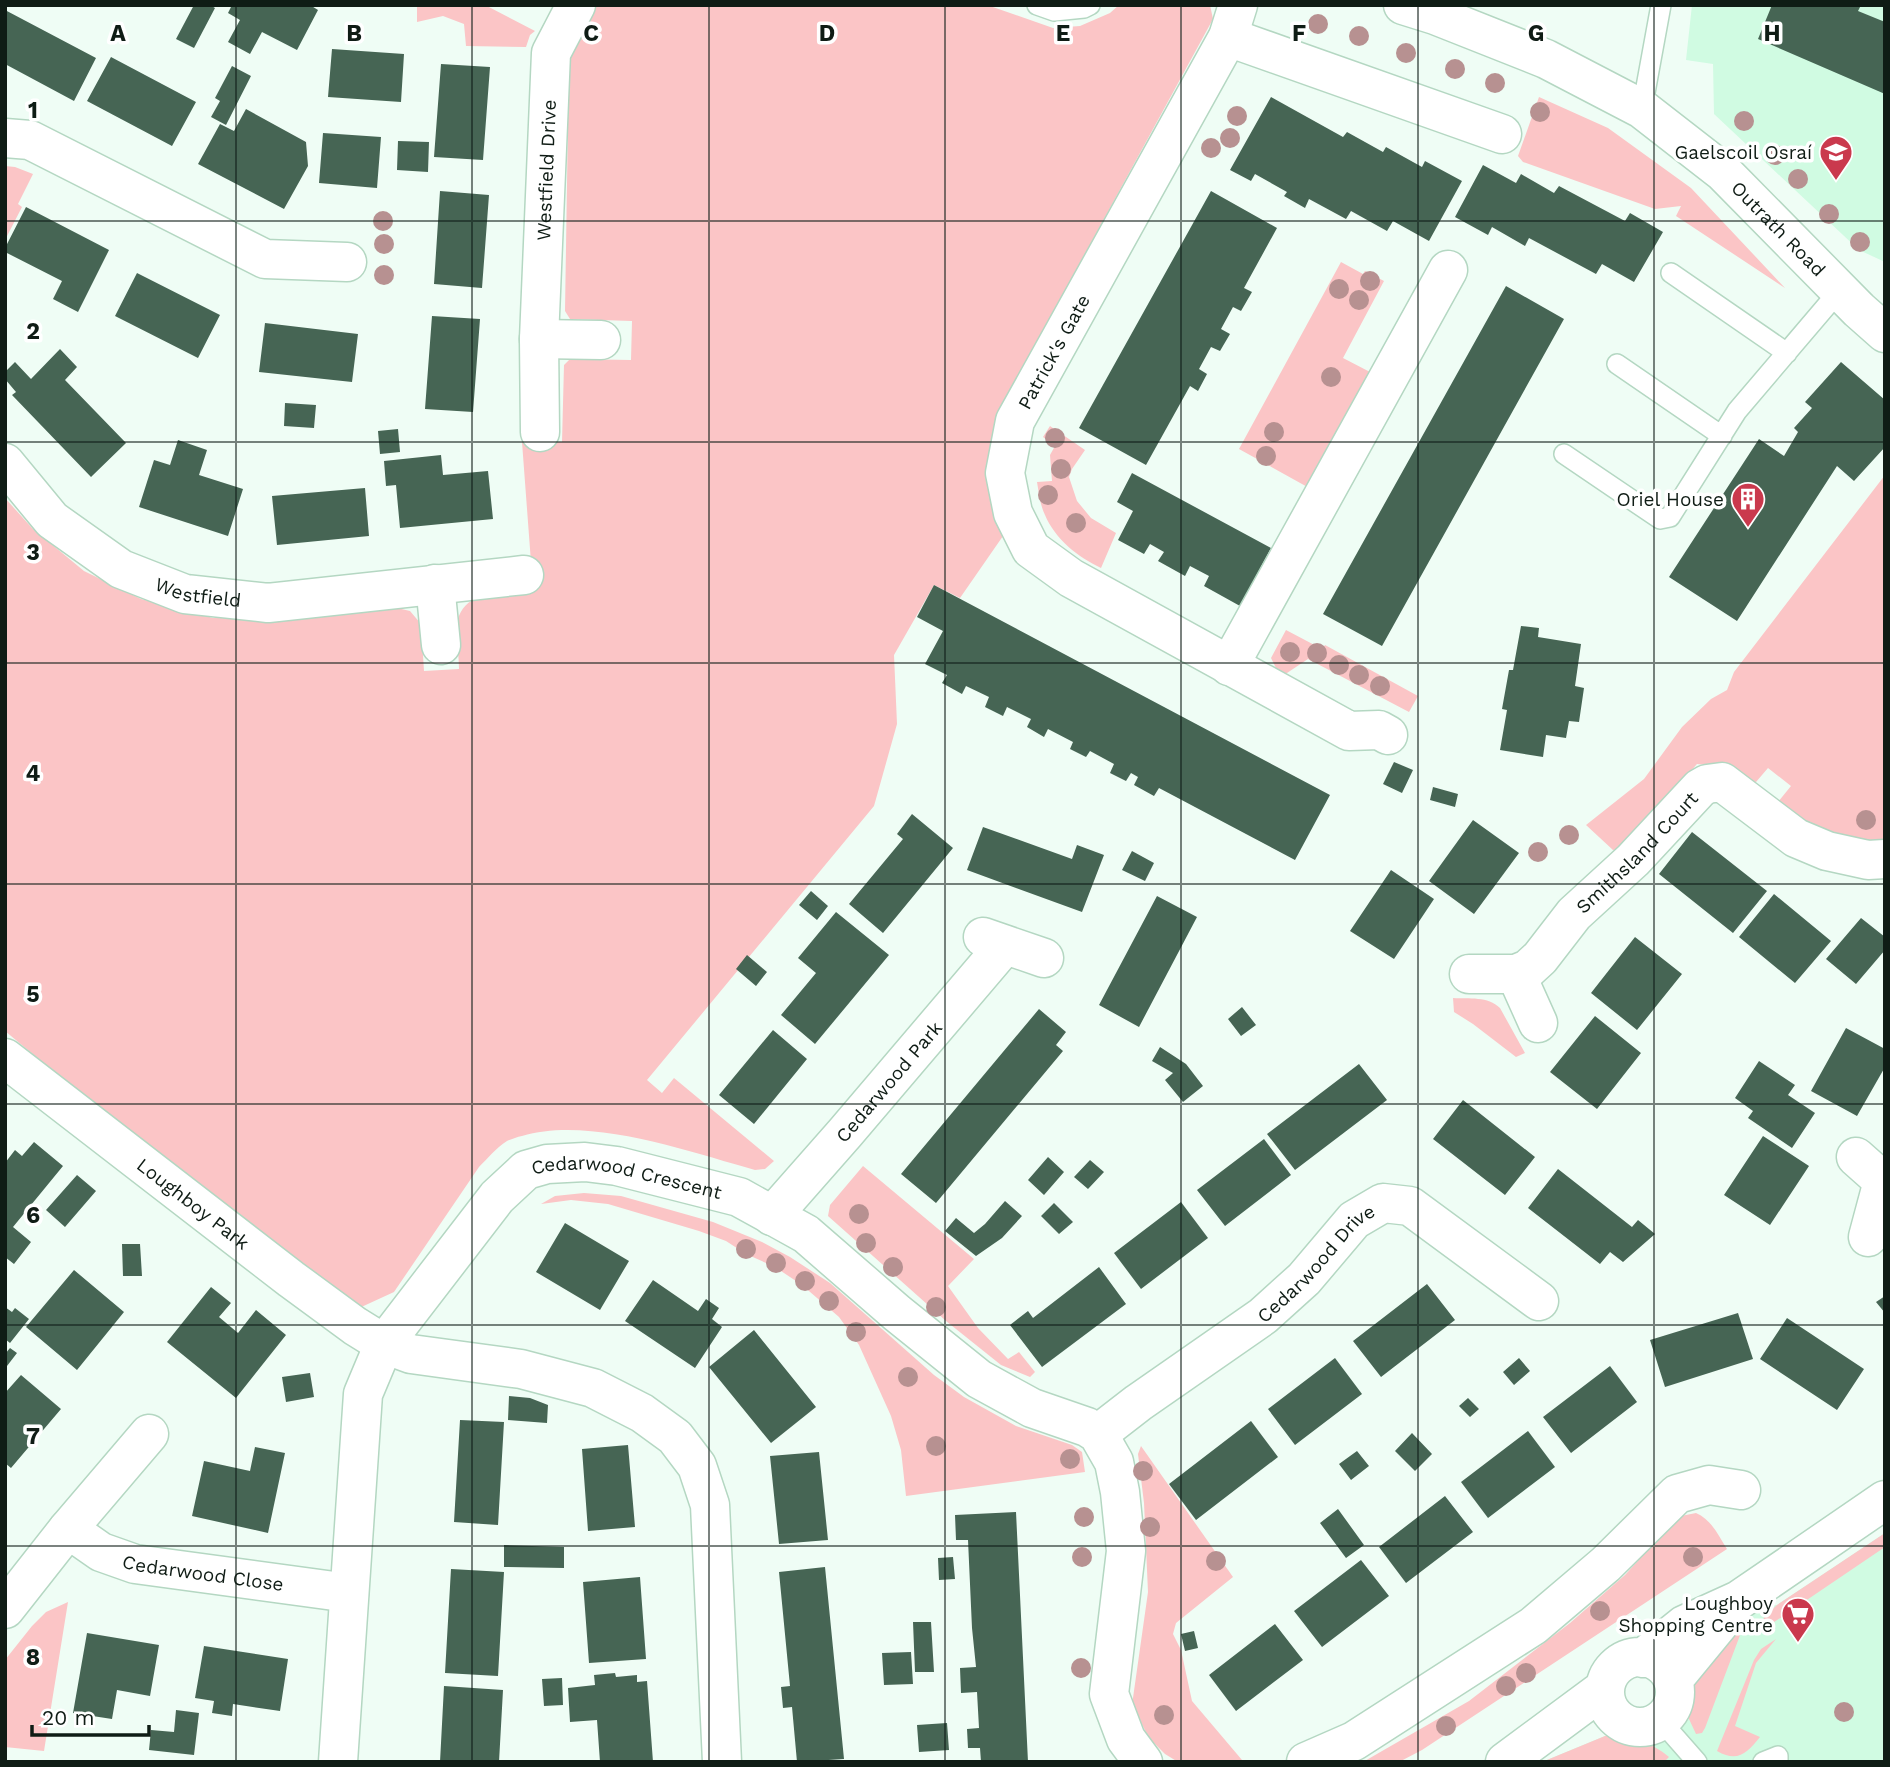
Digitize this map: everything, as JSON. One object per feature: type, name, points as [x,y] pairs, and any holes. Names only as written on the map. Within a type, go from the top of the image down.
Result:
[{"type":"street","name":"Westfield Drive","points":[[540,432],[539,339],[551,53],[576,5]]},
{"type":"street","name":"Outrath Road","points":[[1403,5],[1546,59],[1642,109],[1723,173],[1885,333]]},
{"type":"street","name":"Patrick's Gate","points":[[1388,735],[1379,730],[1349,732],[1071,578],[1031,550],[1013,513],[1005,473],[1015,421],[1233,21],[1502,134]]},
{"type":"street","points":[[5,138],[30,140],[265,259],[347,262]]},
{"type":"street","points":[[1229,666],[1448,270]]},
{"type":"street","points":[[539,339],[601,340]]},
{"type":"street","name":"Westfield","points":[[5,463],[52,520],[121,569],[185,594],[268,603],[524,575]]},
{"type":"street","points":[[435,584],[441,645]]},
{"type":"street","name":"Smithsland Court","points":[[1516,974],[1528,969],[1540,958],[1574,914],[1633,860],[1700,788],[1707,784],[1722,782],[1796,838],[1827,851],[1868,860],[1885,859]]},
{"type":"street","name":"Cedarwood Park","points":[[772,1216],[845,1133],[994,941],[1044,958]]},
{"type":"street","points":[[1469,974],[1516,974],[1538,1023]]},
{"type":"street","name":"Loughboy Park","points":[[6,1060],[291,1279],[384,1344]]},
{"type":"street","name":"Cedarwood Crescent","points":[[338,1762],[363,1394],[384,1344],[497,1197],[526,1170],[547,1164],[617,1166],[739,1197],[806,1234],[910,1324],[979,1379],[1032,1408],[1087,1427],[1098,1434]]},
{"type":"street","points":[[1868,1237],[1874,1173]]},
{"type":"street","name":"Cedarwood Drive","points":[[1098,1434],[1263,1316],[1304,1279],[1354,1220],[1383,1203],[1410,1206],[1539,1301]]},
{"type":"street","points":[[384,1344],[411,1354],[521,1369],[593,1388],[642,1413],[675,1437],[697,1466],[710,1505],[722,1762]]},
{"type":"street","points":[[5,1609],[68,1528],[149,1434]]},
{"type":"street","points":[[1098,1434],[1114,1462],[1121,1492],[1126,1551],[1109,1694],[1126,1740],[1143,1762]]},
{"type":"street","points":[[1306,1762],[1354,1741],[1533,1626],[1606,1564],[1677,1494],[1709,1486],[1741,1490]]},
{"type":"street","points":[[1643,1657],[1684,1625],[1739,1600],[1885,1500]]},
{"type":"street","name":"Cedarwood Close","points":[[68,1528],[101,1552],[135,1564],[349,1593]]},
{"type":"street","points":[[1673,1680],[1739,1600]]},
{"type":"street","points":[[1643,1657],[1659,1662],[1668,1670],[1676,1691],[1669,1713],[1661,1721],[1639,1728],[1627,1725],[1611,1704],[1608,1676],[1625,1660],[1643,1657]]},
{"type":"street","points":[[1505,1762],[1611,1704]]},
{"type":"street","points":[[1515,1762],[1561,1745],[1611,1704]]},
{"type":"lane","points":[[1037,5],[1054,11],[1090,5]]},
{"type":"lane","points":[[1642,109],[1661,5]]},
{"type":"lane","points":[[1671,273],[1787,353]]},
{"type":"lane","points":[[1564,454],[1660,519],[1670,517],[1737,411],[1840,290]]},
{"type":"lane","points":[[1617,364],[1722,436]]},
{"type":"lane","points":[[1661,1721],[1697,1762]]},
{"type":"shaded area","points":[[417,5],[485,5],[535,31],[530,35],[526,47],[466,46],[464,24],[443,16],[417,22]]},
{"type":"shaded area","points":[[595,5],[987,5],[1053,28],[1080,26],[1110,13],[1119,5],[1210,5],[1213,19],[996,417],[988,459],[992,496],[1003,536],[960,598],[934,585],[894,655],[897,724],[874,806],[647,1080],[662,1093],[674,1078],[774,1161],[765,1169],[755,1170],[670,1146],[608,1133],[578,1130],[549,1131],[514,1138],[499,1147],[479,1167],[394,1292],[357,1309],[111,1119],[5,1031],[5,498],[32,528],[84,571],[141,599],[213,618],[299,619],[393,607],[410,611],[421,624],[424,671],[459,669],[457,625],[460,613],[467,605],[475,599],[498,592],[533,589],[522,442],[562,442],[564,365],[570,359],[631,360],[632,321],[570,319],[565,311],[569,56]]},
{"type":"shaded area","name":"Gaelscoil Osraí","points":[[1692,5],[1885,5],[1885,262],[1859,250],[1714,114],[1713,64],[1686,60]]},
{"type":"shaded area","points":[[1539,97],[1608,128],[1691,188],[1785,288],[1676,216],[1681,206],[1655,209],[1523,162],[1518,156]]},
{"type":"shaded area","points":[[5,166],[33,174],[18,204],[22,207],[5,240]]},
{"type":"shaded area","points":[[1341,262],[1384,281],[1343,358],[1370,372],[1311,489],[1239,449]]},
{"type":"shaded area","points":[[1050,426],[1085,450],[1069,477],[1077,501],[1091,518],[1116,533],[1101,568],[1076,553],[1061,539],[1043,511],[1037,482],[1052,481],[1050,455],[1055,446],[1043,437]]},
{"type":"shaded area","points":[[1885,475],[1885,852],[1859,850],[1773,808],[1791,786],[1768,768],[1750,789],[1723,767],[1697,764],[1622,849],[1613,850],[1586,825],[1644,779],[1682,727],[1711,699],[1727,690],[1734,672]]},
{"type":"shaded area","points":[[1286,630],[1322,649],[1325,645],[1418,696],[1409,712],[1308,659],[1284,675],[1277,670],[1271,658]]},
{"type":"shaded area","points":[[1453,998],[1478,999],[1495,1004],[1500,1008],[1525,1053],[1516,1057],[1454,1012]]},
{"type":"shaded area","points":[[863,1166],[974,1259],[948,1286],[978,1328],[1008,1359],[1019,1352],[1035,1372],[1030,1377],[1001,1365],[946,1321],[828,1216],[830,1205]]},
{"type":"shaded area","points":[[584,1193],[621,1196],[713,1222],[790,1257],[830,1283],[934,1375],[964,1397],[1016,1426],[1072,1445],[1082,1452],[1085,1472],[906,1496],[901,1450],[891,1416],[859,1345],[839,1317],[802,1285],[726,1241],[608,1204],[571,1200],[541,1204],[555,1196]]},
{"type":"shaded area","points":[[1141,1446],[1233,1577],[1176,1623],[1173,1634],[1181,1650],[1192,1701],[1242,1760],[1236,1762],[1178,1762],[1165,1754],[1149,1738],[1132,1705],[1148,1592],[1144,1503],[1138,1454]]},
{"type":"shaded area","points":[[1696,1513],[1710,1524],[1727,1549],[1422,1750],[1399,1762],[1363,1762],[1469,1701],[1570,1623],[1625,1575],[1681,1516]]},
{"type":"shaded area","name":"Loughboy Shopping Centre","points":[[1885,1533],[1885,1762],[1542,1762],[1605,1736],[1648,1742],[1689,1719],[1688,1709],[1758,1606],[1777,1605]]},
{"type":"shaded area","points":[[1885,1533],[1885,1547],[1758,1633],[1758,1626],[1777,1605]]},
{"type":"shaded area","points":[[68,1602],[44,1751],[5,1747],[5,1660],[46,1612]]},
{"type":"shaded area","points":[[1758,1606],[1742,1630],[1705,1728],[1702,1733],[1696,1734],[1689,1719],[1688,1690]]},
{"type":"shaded area","points":[[1776,1639],[1756,1663],[1735,1726],[1760,1737],[1751,1748],[1736,1756],[1717,1751],[1754,1660],[1761,1649]]},
{"type":"shaded area","points":[[1612,1735],[1642,1742],[1669,1757],[1664,1762],[1542,1762],[1605,1736]]},
{"type":"building","points":[[194,5],[210,5],[215,8],[194,48],[176,39]]},
{"type":"building","points":[[232,5],[310,5],[318,10],[297,50],[262,32],[250,54],[228,42],[240,20],[228,13]]},
{"type":"building","points":[[1772,5],[1861,5],[1858,11],[1885,22],[1885,94],[1758,39]]},
{"type":"building","points":[[5,10],[96,58],[74,101],[5,64]]},
{"type":"building","points":[[332,49],[404,54],[401,102],[328,97]]},
{"type":"building","points":[[111,57],[196,102],[172,146],[87,101]]},
{"type":"building","points":[[441,64],[490,67],[483,160],[434,157]]},
{"type":"building","points":[[232,66],[251,76],[226,125],[211,117],[220,101],[215,98]]},
{"type":"building","points":[[1271,97],[1343,137],[1347,132],[1383,152],[1386,147],[1422,167],[1425,161],[1462,181],[1429,241],[1393,221],[1387,231],[1351,211],[1346,219],[1309,199],[1305,208],[1284,196],[1287,192],[1255,174],[1251,181],[1230,170]]},
{"type":"building","points":[[246,109],[306,142],[308,166],[284,209],[198,164],[220,124],[234,131]]},
{"type":"building","points":[[323,133],[381,137],[377,188],[319,183]]},
{"type":"building","points":[[398,141],[429,142],[428,172],[397,170]]},
{"type":"building","points":[[1483,165],[1516,183],[1521,174],[1554,193],[1559,186],[1625,221],[1630,213],[1663,232],[1634,282],[1602,264],[1596,274],[1529,238],[1525,246],[1492,227],[1488,235],[1455,217]]},
{"type":"building","points":[[440,191],[489,195],[482,288],[434,284]]},
{"type":"building","points":[[1211,191],[1277,228],[1244,288],[1252,292],[1241,311],[1233,307],[1221,329],[1230,334],[1220,351],[1211,347],[1199,369],[1207,374],[1198,391],[1190,386],[1146,465],[1079,428]]},
{"type":"building","points":[[26,207],[109,250],[78,312],[53,299],[62,281],[5,252]]},
{"type":"building","points":[[137,273],[220,315],[198,358],[115,316]]},
{"type":"building","points":[[1506,286],[1564,319],[1382,646],[1323,614]]},
{"type":"building","points":[[432,316],[480,319],[473,412],[425,409]]},
{"type":"building","points":[[265,323],[358,334],[352,382],[259,372]]},
{"type":"building","points":[[60,349],[77,367],[65,380],[126,443],[91,477],[12,395],[16,392],[5,379],[5,372],[15,362],[31,379]]},
{"type":"building","name":"Oriel House","points":[[1841,362],[1885,400],[1885,447],[1854,481],[1837,466],[1737,621],[1669,577],[1759,439],[1784,456],[1798,432],[1794,428],[1812,408],[1805,402]]},
{"type":"building","points":[[285,403],[316,405],[314,428],[284,426]]},
{"type":"building","points":[[398,429],[400,452],[380,454],[378,431]]},
{"type":"building","points":[[178,440],[207,450],[199,475],[243,489],[228,536],[139,507],[154,460],[170,465]]},
{"type":"building","points":[[441,455],[443,475],[488,471],[493,519],[400,528],[396,485],[386,486],[384,461]]},
{"type":"building","points":[[1132,473],[1271,548],[1240,606],[1204,586],[1209,576],[1190,566],[1185,576],[1158,561],[1164,552],[1150,544],[1144,554],[1118,540],[1133,511],[1117,502]]},
{"type":"building","points":[[365,488],[369,536],[277,545],[272,496]]},
{"type":"building","points":[[934,585],[1330,795],[1295,860],[1159,788],[1154,796],[1134,785],[1138,777],[1131,773],[1126,781],[1110,773],[1114,764],[1090,751],[1086,757],[1070,749],[1073,742],[1048,729],[1044,737],[1027,727],[1031,719],[1007,707],[1003,716],[985,707],[989,697],[966,686],[962,694],[942,683],[947,675],[925,664],[943,631],[917,617]]},
{"type":"building","points":[[1521,626],[1539,628],[1538,637],[1581,644],[1575,686],[1584,688],[1579,722],[1569,721],[1566,738],[1546,735],[1543,757],[1500,750],[1507,710],[1502,709]]},
{"type":"building","points":[[1394,762],[1413,770],[1402,793],[1383,784]]},
{"type":"building","points":[[1433,787],[1458,794],[1455,807],[1430,800]]},
{"type":"building","points":[[912,814],[953,848],[883,933],[849,904],[903,839],[897,834]]},
{"type":"building","points":[[1473,820],[1519,853],[1474,914],[1429,881]]},
{"type":"building","points":[[983,827],[1072,859],[1077,845],[1104,855],[1082,912],[967,870]]},
{"type":"building","points":[[1692,832],[1767,891],[1733,933],[1659,874]]},
{"type":"building","points":[[1132,851],[1154,863],[1145,881],[1122,870]]},
{"type":"building","points":[[1391,870],[1434,899],[1394,959],[1350,931]]},
{"type":"building","points":[[811,891],[828,906],[817,920],[799,905]]},
{"type":"building","points":[[1774,894],[1831,941],[1795,983],[1739,937]]},
{"type":"building","points":[[1157,896],[1197,917],[1139,1027],[1099,1005]]},
{"type":"building","points":[[836,912],[889,955],[815,1044],[781,1015],[816,973],[798,958]]},
{"type":"building","points":[[1861,918],[1885,937],[1885,950],[1856,984],[1826,959]]},
{"type":"building","points":[[1635,937],[1682,974],[1637,1030],[1591,993]]},
{"type":"building","points":[[747,955],[767,972],[756,986],[736,969]]},
{"type":"building","points":[[1242,1007],[1256,1025],[1241,1036],[1228,1019]]},
{"type":"building","points":[[1039,1009],[1066,1032],[1056,1045],[1063,1051],[936,1203],[901,1174]]},
{"type":"building","points":[[1595,1016],[1641,1053],[1597,1109],[1550,1072]]},
{"type":"building","points":[[1846,1028],[1885,1049],[1885,1067],[1857,1116],[1811,1091]]},
{"type":"building","points":[[773,1030],[807,1059],[754,1124],[719,1095]]},
{"type":"building","points":[[1160,1047],[1186,1064],[1203,1086],[1183,1102],[1165,1080],[1173,1073],[1152,1061]]},
{"type":"building","points":[[1759,1061],[1795,1085],[1788,1095],[1815,1113],[1792,1148],[1748,1118],[1753,1111],[1735,1098]]},
{"type":"building","points":[[1359,1064],[1387,1100],[1295,1170],[1267,1134]]},
{"type":"building","points":[[1463,1100],[1535,1157],[1505,1195],[1433,1139]]},
{"type":"building","points":[[1763,1136],[1809,1166],[1770,1225],[1724,1195]]},
{"type":"building","points":[[1264,1139],[1291,1175],[1225,1226],[1197,1190]]},
{"type":"building","points":[[34,1142],[63,1166],[13,1227],[31,1242],[14,1264],[5,1257],[5,1163],[15,1150],[22,1156]]},
{"type":"building","points":[[1048,1157],[1064,1172],[1044,1195],[1028,1180]]},
{"type":"building","points":[[1090,1160],[1104,1172],[1088,1189],[1074,1177]]},
{"type":"building","points":[[1558,1169],[1632,1227],[1638,1220],[1655,1234],[1623,1262],[1610,1252],[1600,1264],[1528,1208]]},
{"type":"building","points":[[77,1175],[96,1191],[65,1227],[46,1210]]},
{"type":"building","points":[[1005,1201],[1022,1216],[1002,1238],[976,1256],[945,1231],[956,1218],[974,1233]]},
{"type":"building","points":[[1181,1202],[1208,1238],[1141,1289],[1114,1253]]},
{"type":"building","points":[[1054,1203],[1073,1222],[1059,1234],[1041,1216]]},
{"type":"building","points":[[565,1223],[629,1261],[600,1310],[536,1272]]},
{"type":"building","points":[[122,1244],[140,1244],[142,1276],[123,1276]]},
{"type":"building","points":[[1099,1267],[1126,1304],[1042,1367],[1010,1325],[1028,1311],[1033,1318]]},
{"type":"building","points":[[74,1270],[124,1312],[77,1370],[26,1327]]},
{"type":"building","points":[[653,1280],[698,1311],[706,1299],[719,1308],[712,1319],[722,1327],[695,1368],[625,1321]]},
{"type":"building","points":[[1427,1284],[1455,1320],[1381,1377],[1353,1341]]},
{"type":"building","points":[[211,1287],[231,1303],[219,1317],[238,1333],[256,1310],[286,1335],[236,1398],[167,1342]]},
{"type":"building","points":[[1885,1296],[1885,1313],[1876,1302]]},
{"type":"building","points":[[5,1307],[12,1312],[15,1308],[29,1319],[10,1343],[5,1339]]},
{"type":"building","points":[[1738,1313],[1753,1359],[1665,1387],[1650,1340]]},
{"type":"building","points":[[1787,1318],[1864,1369],[1837,1410],[1760,1359]]},
{"type":"building","points":[[754,1330],[816,1407],[771,1443],[709,1367]]},
{"type":"building","points":[[10,1348],[17,1353],[7,1366],[5,1354]]},
{"type":"building","points":[[1335,1358],[1362,1394],[1295,1445],[1268,1409]]},
{"type":"building","points":[[1519,1358],[1530,1371],[1514,1385],[1503,1372]]},
{"type":"building","points":[[1610,1366],[1637,1402],[1571,1453],[1543,1417]]},
{"type":"building","points":[[310,1373],[314,1397],[286,1402],[282,1377]]},
{"type":"building","points":[[21,1375],[61,1409],[11,1468],[5,1463],[5,1393]]},
{"type":"building","points":[[509,1396],[530,1398],[548,1405],[547,1423],[508,1420]]},
{"type":"building","points":[[1468,1398],[1479,1409],[1470,1417],[1459,1406]]},
{"type":"building","points":[[460,1420],[504,1422],[498,1525],[454,1522]]},
{"type":"building","points":[[1251,1421],[1278,1457],[1196,1520],[1169,1484]]},
{"type":"building","points":[[1528,1431],[1555,1467],[1488,1518],[1461,1482]]},
{"type":"building","points":[[1412,1433],[1432,1454],[1415,1471],[1395,1451]]},
{"type":"building","points":[[628,1445],[635,1527],[588,1531],[582,1449]]},
{"type":"building","points":[[255,1447],[285,1453],[268,1533],[192,1516],[204,1461],[250,1471]]},
{"type":"building","points":[[1357,1451],[1369,1466],[1351,1480],[1339,1464]]},
{"type":"building","points":[[819,1452],[828,1540],[779,1544],[770,1456]]},
{"type":"building","points":[[1445,1496],[1473,1532],[1406,1583],[1379,1547]]},
{"type":"building","points":[[1338,1509],[1364,1545],[1346,1558],[1320,1523]]},
{"type":"building","points":[[1016,1512],[1028,1762],[981,1762],[980,1748],[968,1748],[967,1729],[979,1728],[977,1692],[961,1693],[960,1668],[976,1667],[968,1540],[956,1540],[955,1515]]},
{"type":"building","points":[[504,1545],[564,1547],[564,1568],[504,1567]]},
{"type":"building","points":[[953,1557],[955,1579],[939,1580],[938,1558]]},
{"type":"building","points":[[1361,1560],[1389,1596],[1322,1647],[1294,1611]]},
{"type":"building","points":[[825,1567],[844,1759],[797,1762],[792,1707],[783,1708],[781,1687],[790,1686],[779,1572]]},
{"type":"building","points":[[451,1569],[504,1572],[498,1676],[445,1673]]},
{"type":"building","points":[[640,1577],[646,1659],[589,1663],[583,1582]]},
{"type":"building","points":[[913,1622],[931,1622],[934,1672],[915,1672]]},
{"type":"building","points":[[1275,1624],[1303,1660],[1236,1711],[1209,1675]]},
{"type":"building","points":[[1194,1631],[1198,1648],[1185,1651],[1181,1634]]},
{"type":"building","points":[[87,1633],[159,1645],[150,1696],[117,1690],[112,1719],[73,1713]]},
{"type":"building","points":[[204,1646],[288,1659],[280,1711],[233,1704],[232,1716],[212,1713],[214,1701],[195,1698]]},
{"type":"building","points":[[911,1652],[913,1684],[884,1685],[882,1653]]},
{"type":"building","points":[[615,1673],[616,1677],[637,1675],[637,1682],[647,1681],[653,1762],[600,1762],[597,1720],[570,1722],[568,1688],[595,1685],[594,1675]]},
{"type":"building","points":[[562,1678],[563,1705],[544,1706],[542,1679]]},
{"type":"building","points":[[444,1686],[503,1690],[499,1762],[440,1762]]},
{"type":"building","points":[[176,1710],[199,1713],[194,1755],[149,1750],[151,1730],[174,1732]]},
{"type":"building","points":[[947,1723],[949,1750],[919,1752],[917,1725]]},
{"type":"place","name":"Gaelscoil Osraí","points":[[1836,182]]},
{"type":"place","name":"Oriel House","points":[[1748,529]]},
{"type":"place","name":"Loughboy Shopping Centre","points":[[1798,1644]]}]
